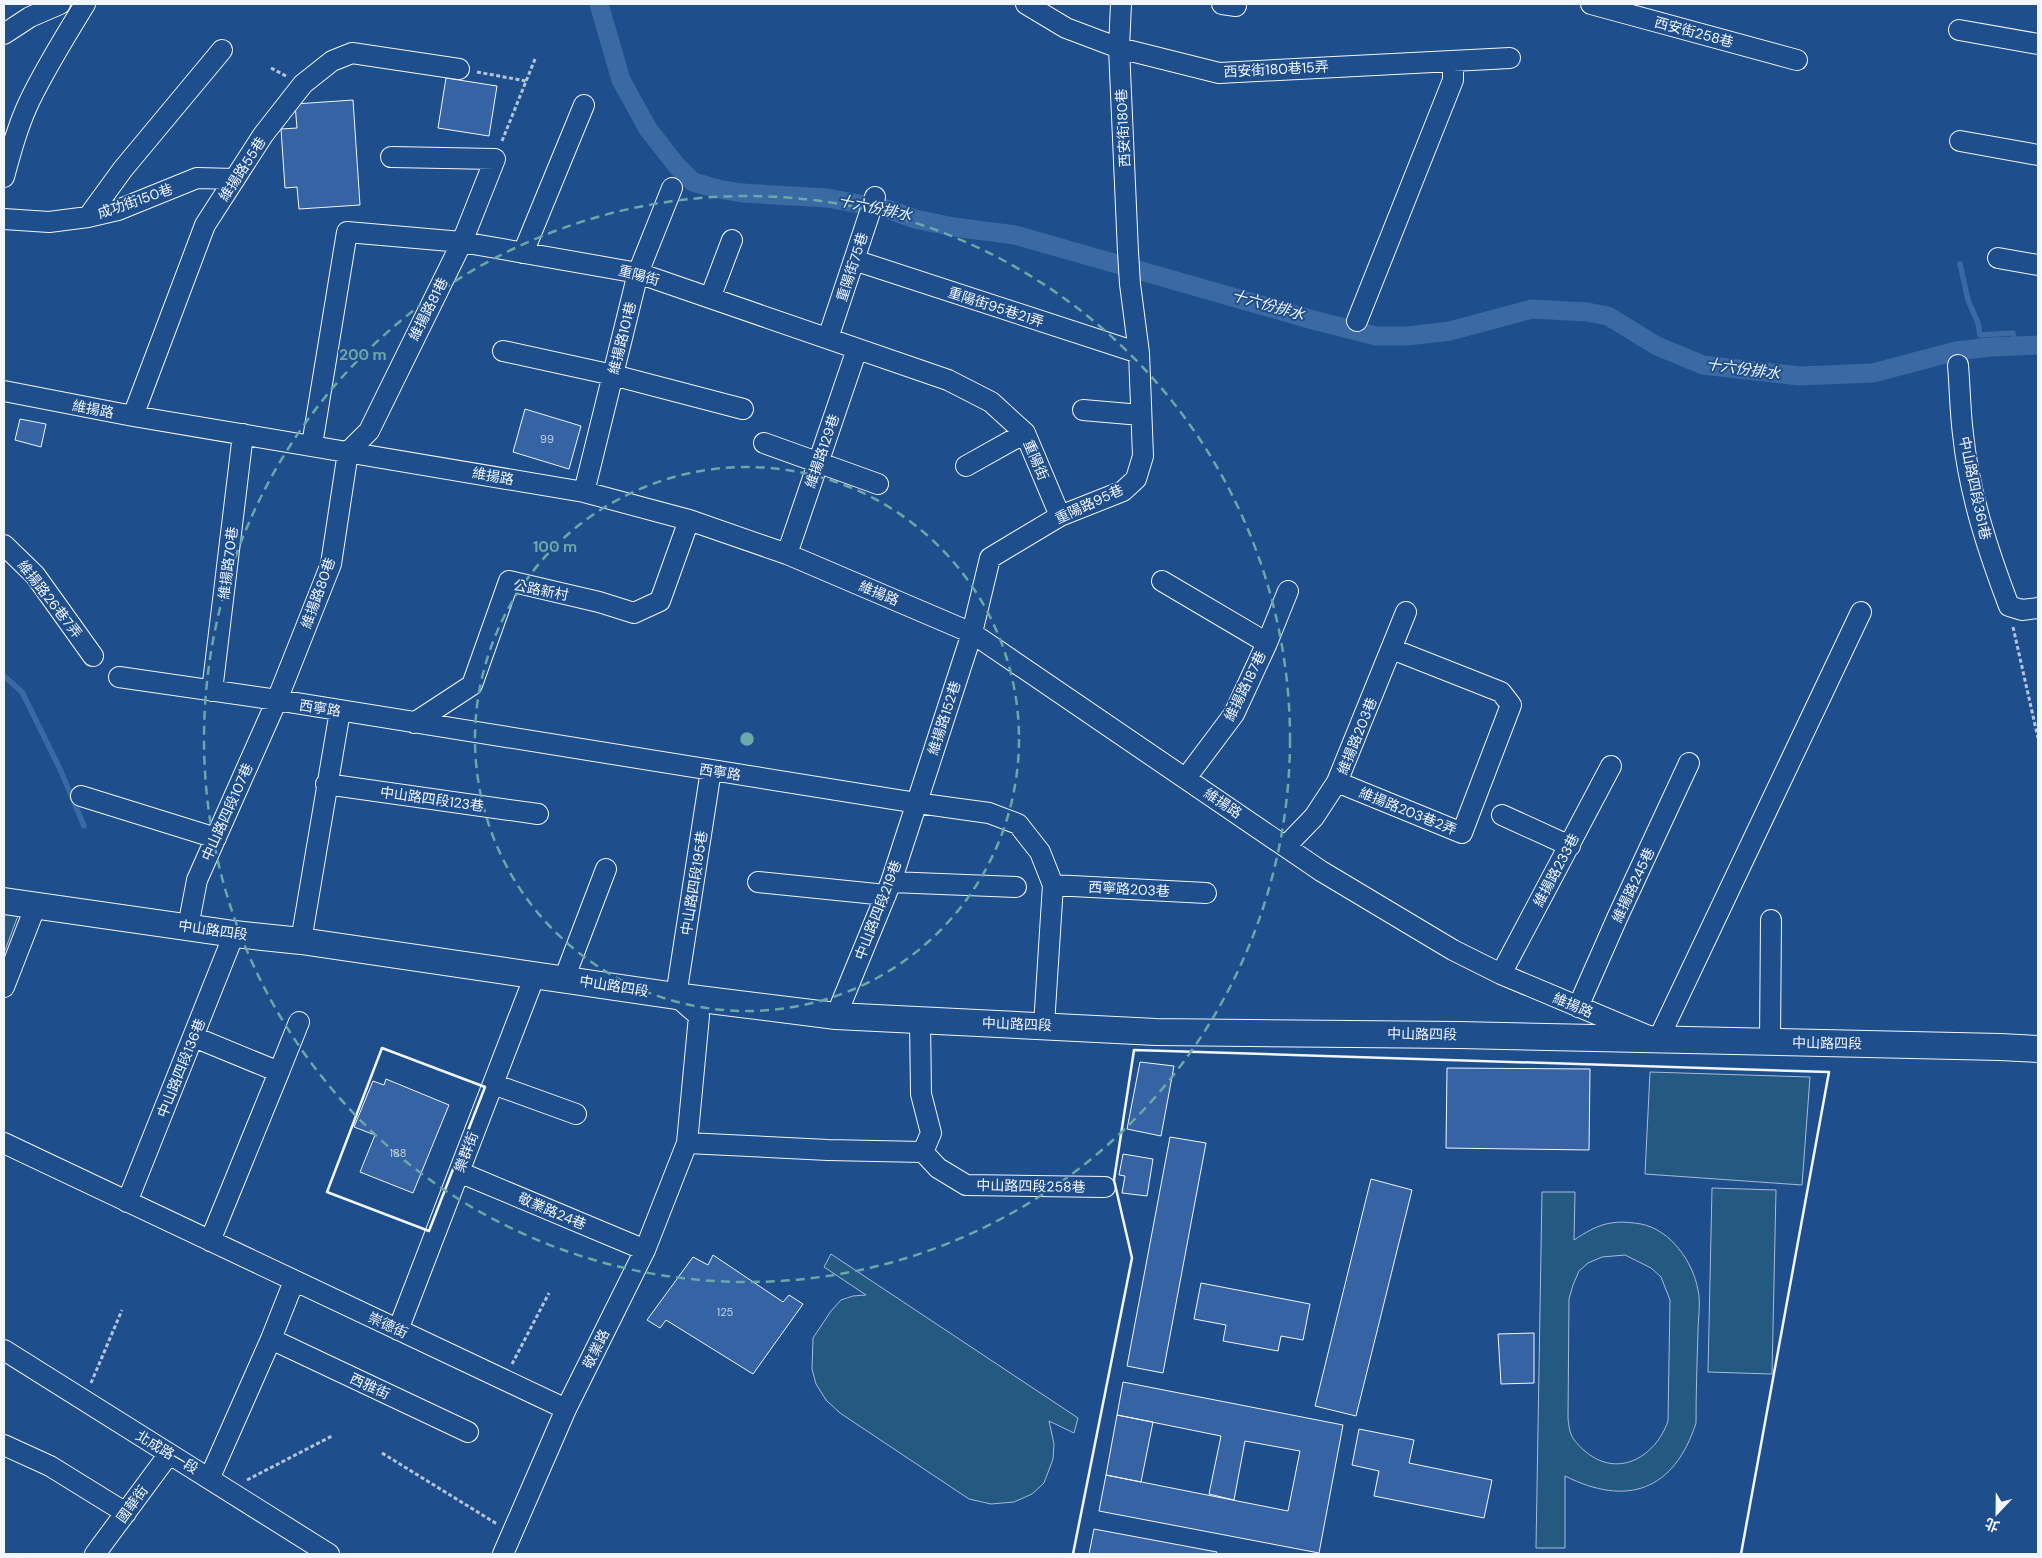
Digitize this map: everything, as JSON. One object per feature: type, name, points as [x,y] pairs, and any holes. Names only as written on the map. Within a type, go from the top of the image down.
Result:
[{"type":"main road","name":"中山路四段","points":[[4,901],[564,978],[676,996],[836,1016],[1156,1032],[1459,1034],[2038,1049]]},
{"type":"street","points":[[4,34],[30,17],[60,4]]},
{"type":"street","points":[[4,177],[29,102],[52,58],[86,4]]},
{"type":"street","name":"西安街180巷15弄","points":[[1027,4],[1066,28],[1119,48],[1220,73],[1510,58]]},
{"type":"street","name":"西安街180巷","points":[[1121,4],[1119,48],[1130,284]]},
{"type":"street","name":"西安街258巷","points":[[1591,4],[1797,60]]},
{"type":"street","points":[[1959,30],[2038,44]]},
{"type":"street","points":[[88,217],[123,169],[222,50]]},
{"type":"street","name":"維揚路55巷","points":[[133,416],[204,225],[263,135],[302,84],[332,61],[352,53],[459,69]]},
{"type":"street","points":[[1357,321],[1454,80],[1453,61]]},
{"type":"street","points":[[523,253],[584,105]]},
{"type":"street","points":[[1960,142],[2038,155]]},
{"type":"street","points":[[391,157],[495,159]]},
{"type":"street","name":"維揚路81巷","points":[[348,452],[369,431],[404,356],[462,242],[495,159]]},
{"type":"street","name":"成功街150巷","points":[[4,219],[49,222],[88,217],[118,210],[197,178],[235,179]]},
{"type":"street","name":"維揚路101巷","points":[[584,492],[638,273],[672,188]]},
{"type":"street","name":"重陽街75巷","points":[[828,338],[875,197]]},
{"type":"street","name":"重陽街","points":[[312,445],[347,232],[462,242],[638,273],[948,380],[991,402],[1025,433],[1060,516]]},
{"type":"street","points":[[710,298],[732,240]]},
{"type":"street","points":[[1998,258],[2038,265]]},
{"type":"street","name":"重陽街95巷21弄","points":[[854,260],[1139,354]]},
{"type":"street","name":"重陽路95巷","points":[[972,633],[990,558],[1060,516],[1123,491],[1136,479],[1143,456],[1139,354],[1130,284]]},
{"type":"street","name":"維揚路129巷","points":[[787,554],[857,348]]},
{"type":"street","points":[[503,351],[613,375],[743,409]]},
{"type":"street","name":"中山路四段361巷","points":[[1958,365],[1963,434],[1973,488],[1991,560],[2009,606]]},
{"type":"street","name":"維揚路","points":[[4,391],[133,416],[584,492],[689,520],[787,554],[972,633],[1321,871],[1444,945],[1501,974],[1658,1040]]},
{"type":"street","points":[[1083,410],[1141,416]]},
{"type":"street","points":[[966,466],[1025,433]]},
{"type":"street","name":"維揚路70巷","points":[[212,691],[243,434]]},
{"type":"street","points":[[764,443],[878,484]]},
{"type":"street","name":"維揚路80巷","points":[[277,700],[331,564],[348,452]]},
{"type":"street","name":"公路新村","points":[[414,723],[472,685],[509,581],[599,602],[634,614],[660,601],[689,520]]},
{"type":"street","name":"維揚路26巷7弄","points":[[4,545],[35,575],[93,656]]},
{"type":"street","name":"維揚路187巷","points":[[1162,581],[1267,643],[1234,714],[1186,778]]},
{"type":"street","points":[[1267,643],[1288,591]]},
{"type":"street","points":[[2009,606],[2022,610],[2038,608]]},
{"type":"street","name":"維揚路203巷","points":[[1286,846],[1314,816],[1337,782],[1406,612]]},
{"type":"street","points":[[1658,1040],[1861,612]]},
{"type":"street","name":"維揚路152巷","points":[[917,803],[972,633]]},
{"type":"street","name":"維揚路203巷2弄","points":[[1337,782],[1462,833],[1511,705],[1501,692],[1392,649]]},
{"type":"street","name":"西寧路","points":[[119,677],[277,700],[917,803],[990,813],[1018,824],[1040,852],[1053,885],[1044,1025]]},
{"type":"street","name":"中山路四段107巷","points":[[188,927],[197,880],[277,700]]},
{"type":"street","points":[[301,941],[326,784],[340,711]]},
{"type":"street","name":"維揚路245巷","points":[[1578,1007],[1689,763]]},
{"type":"street","name":"維揚路233巷","points":[[1501,974],[1570,846],[1610,766]]},
{"type":"street","name":"中山路四段195巷","points":[[676,996],[711,770]]},
{"type":"street","name":"中山路四段123巷","points":[[326,784],[538,814]]},
{"type":"street","points":[[81,796],[216,838]]},
{"type":"street","name":"中山路四段219巷","points":[[836,1016],[888,888],[917,803]]},
{"type":"street","points":[[1502,815],[1570,846]]},
{"type":"street","points":[[564,978],[606,869]]},
{"type":"street","points":[[758,882],[888,888],[1016,887]]},
{"type":"street","name":"西寧路203巷","points":[[1053,885],[1206,893]]},
{"type":"street","points":[[4,987],[36,905]]},
{"type":"street","points":[[1770,1041],[1771,920]]},
{"type":"street","name":"中山路四段136巷","points":[[127,1202],[234,934]]},
{"type":"street","name":"樂群街","points":[[398,1330],[535,975]]},
{"type":"street","name":"敬業路","points":[[503,1554],[566,1409],[645,1250],[687,1143],[700,1016],[676,996]]},
{"type":"street","points":[[687,1143],[828,1150],[923,1152],[930,1133],[921,1094],[920,1021]]},
{"type":"street","points":[[210,1241],[299,1022]]},
{"type":"street","points":[[194,1037],[279,1072]]},
{"type":"street","points":[[493,1084],[576,1114]]},
{"type":"street","name":"崇德街","points":[[4,1144],[566,1409]]},
{"type":"street","name":"中山路四段258巷","points":[[923,1152],[938,1168],[966,1184],[1104,1187]]},
{"type":"street","name":"敬業路24巷","points":[[459,1172],[645,1250]]},
{"type":"street","points":[[210,1477],[271,1339],[294,1281]]},
{"type":"street","name":"西雅街","points":[[271,1339],[468,1432]]},
{"type":"street","name":"北成路一段","points":[[4,1350],[169,1454],[210,1477],[329,1554]]},
{"type":"street","points":[[4,1445],[50,1466],[126,1513]]},
{"type":"street","name":"國華街","points":[[95,1554],[169,1454]]},
{"type":"path","points":[[495,159],[535,58]]},
{"type":"path","points":[[459,69],[526,81]]},
{"type":"path","points":[[2009,606],[2038,738]]},
{"type":"path","points":[[503,1380],[549,1293]]},
{"type":"path","points":[[84,1401],[122,1310]]},
{"type":"path","points":[[229,1490],[332,1436]]},
{"type":"path","points":[[382,1453],[512,1533]]},
{"type":"shaded area","points":[[4,911],[19,913],[4,953]]},
{"type":"shaded area","points":[[1650,1072],[1810,1077],[1802,1185],[1645,1174]]},
{"type":"shaded area","points":[[1712,1188],[1776,1190],[1772,1374],[1708,1372]]},
{"type":"shaded area","points":[[1542,1192],[1575,1192],[1574,1240],[1606,1224],[1622,1222],[1641,1224],[1652,1227],[1662,1233],[1671,1240],[1686,1258],[1695,1279],[1699,1300],[1696,1423],[1687,1446],[1675,1464],[1661,1478],[1646,1487],[1628,1491],[1609,1490],[1588,1485],[1565,1476],[1565,1548],[1536,1548]],"holes":[[[1625,1255],[1651,1268],[1661,1277],[1670,1300],[1668,1421],[1655,1444],[1645,1453],[1635,1460],[1611,1463],[1599,1460],[1586,1452],[1575,1441],[1570,1431],[1568,1419],[1569,1299],[1579,1271],[1588,1263],[1602,1257]]]},
{"type":"shaded area","points":[[831,1254],[1078,1418],[1074,1433],[1049,1421],[1054,1444],[1053,1459],[1044,1483],[1032,1494],[1014,1502],[991,1504],[969,1499],[840,1413],[826,1400],[816,1384],[812,1369],[813,1338],[831,1311],[841,1300],[853,1296],[866,1295],[824,1267]]},
{"type":"building","points":[[446,78],[497,86],[489,136],[438,128]]},
{"type":"building","points":[[353,100],[360,205],[299,209],[297,187],[285,188],[281,129],[297,128],[295,104]]},
{"type":"building","points":[[525,409],[581,426],[569,469],[513,452]]},
{"type":"building","points":[[20,419],[46,424],[41,447],[15,440]]},
{"type":"building","points":[[1140,1062],[1174,1066],[1161,1136],[1127,1129]]},
{"type":"building","points":[[1447,1068],[1590,1069],[1589,1150],[1446,1148]]},
{"type":"building","points":[[386,1079],[449,1105],[413,1193],[360,1172],[375,1135],[354,1127],[373,1081],[384,1085]]},
{"type":"building","points":[[1170,1137],[1206,1143],[1163,1373],[1127,1366]]},
{"type":"building","points":[[1123,1154],[1153,1159],[1147,1196],[1122,1193],[1125,1176],[1119,1175]]},
{"type":"building","points":[[1371,1179],[1412,1190],[1356,1416],[1315,1406]]},
{"type":"building","points":[[713,1255],[783,1302],[789,1295],[803,1304],[753,1374],[666,1320],[660,1328],[647,1320],[693,1257],[708,1265]]},
{"type":"building","points":[[1201,1283],[1310,1304],[1303,1340],[1281,1336],[1278,1351],[1223,1341],[1226,1325],[1194,1319]]},
{"type":"building","points":[[1534,1333],[1534,1383],[1501,1384],[1498,1334]]},
{"type":"building","points":[[1123,1382],[1343,1425],[1319,1553],[1099,1511],[1106,1475],[1288,1511],[1300,1451],[1245,1441],[1234,1500],[1209,1494],[1221,1436],[1117,1415]]},
{"type":"building","points":[[1117,1415],[1153,1422],[1141,1482],[1106,1475]]},
{"type":"building","points":[[1359,1429],[1414,1440],[1409,1463],[1492,1480],[1484,1518],[1374,1496],[1379,1471],[1352,1465]]},
{"type":"building","points":[[1094,1529],[1217,1552],[1216,1554],[1089,1554]]},
{"type":"waterway","name":"十六份排水","points":[[599,4],[621,80],[648,129],[677,166],[693,182],[718,189],[742,193],[827,198],[887,209],[915,219],[954,227],[1015,235],[1313,320],[1376,336],[1407,336],[1450,331],[1532,309],[1587,312],[1608,316],[1657,346],[1703,365],[1800,376],[1873,373],[1956,351],[2038,345]]},
{"type":"waterway","points":[[1960,264],[1968,300],[1978,323],[1980,335],[2013,333],[2014,346]]},
{"type":"waterway","points":[[4,676],[22,692],[60,769],[84,826]]},
{"type":"wall","points":[[382,1048],[485,1087],[429,1231],[327,1192],[382,1048]]},
{"type":"wall","points":[[1073,1554],[1132,1258],[1114,1180],[1134,1050],[1829,1072],[1741,1554]]}]
